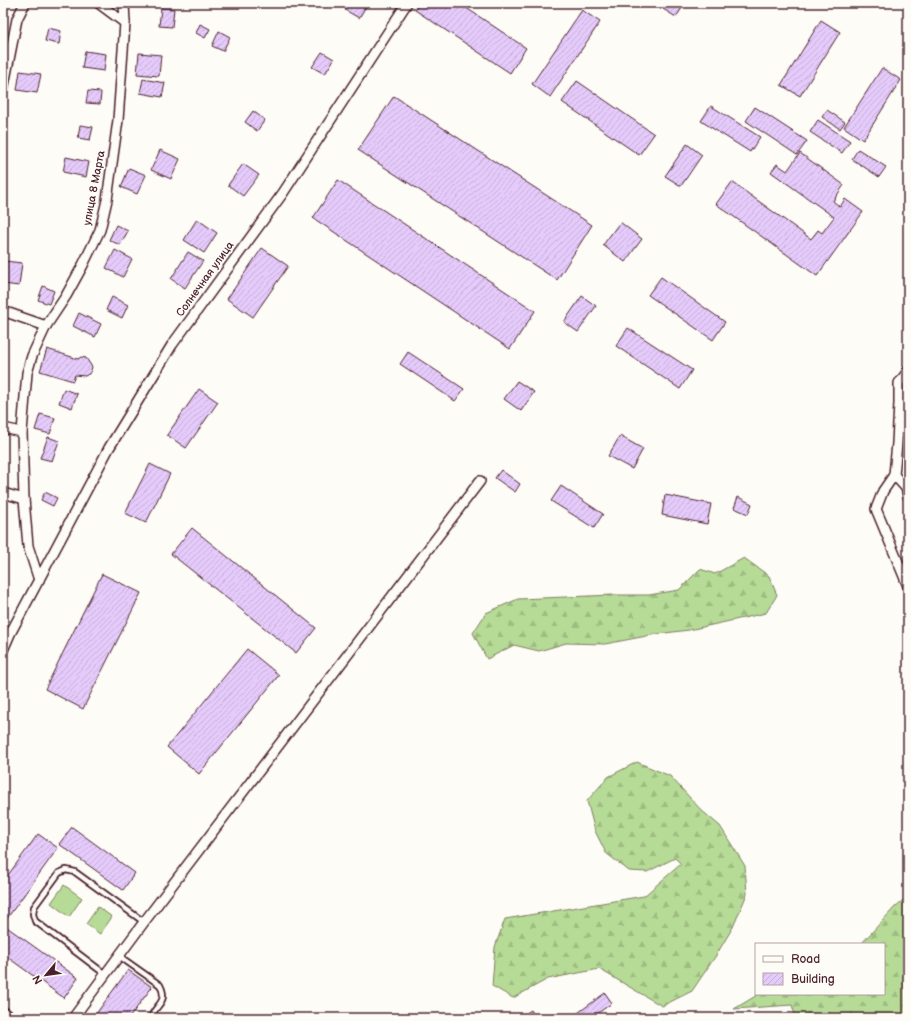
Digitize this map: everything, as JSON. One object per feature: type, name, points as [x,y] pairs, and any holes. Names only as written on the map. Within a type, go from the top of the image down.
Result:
[{"type":"street","points":[[3,90],[17,19],[25,3]]},
{"type":"street","points":[[98,3],[125,23]]},
{"type":"street","name":"улица 8 Марта","points":[[39,580],[28,546],[24,499],[22,432],[27,373],[32,356],[46,326],[66,296],[100,230],[107,200],[118,120],[125,23],[124,3]]},
{"type":"street","name":"Солнечная улица","points":[[39,580],[109,448],[172,345],[283,193],[407,3]]},
{"type":"street","points":[[3,311],[46,326]]},
{"type":"street","points":[[908,371],[899,383],[900,404],[894,475],[883,491],[876,509],[908,586]]},
{"type":"street","points":[[3,428],[22,432]]},
{"type":"street","points":[[894,475],[906,488],[908,496]]},
{"type":"street","points":[[73,1018],[144,922],[480,481]]},
{"type":"street","points":[[3,493],[24,499]]},
{"type":"street","points":[[3,650],[7,632],[39,580]]},
{"type":"lane","points":[[105,974],[35,921],[32,914],[34,907],[59,873],[66,870],[75,872],[144,922]]},
{"type":"lane","points":[[119,956],[160,985],[164,996],[163,1000],[151,1018]]},
{"type":"lane","points":[[3,1009],[15,1018]]},
{"type":"green space","points":[[744,558],[769,576],[777,595],[766,613],[689,630],[657,634],[605,644],[566,643],[539,651],[514,645],[487,659],[473,633],[486,613],[518,599],[649,595],[679,590],[700,569],[715,574]]},
{"type":"green space","points":[[637,762],[670,776],[701,810],[720,826],[745,866],[747,894],[733,927],[715,957],[692,991],[662,1006],[599,969],[548,979],[513,998],[492,986],[495,947],[505,919],[644,896],[681,864],[675,858],[647,872],[629,871],[606,853],[595,831],[587,801],[608,777]]},
{"type":"green space","points":[[64,885],[82,898],[69,917],[51,903]]},
{"type":"green space","points":[[908,896],[908,1018],[796,1018],[792,1005],[734,1009],[757,995],[885,995],[885,943],[862,943],[895,907]]},
{"type":"green space","points":[[98,907],[112,917],[100,934],[86,924]]},
{"type":"building","points":[[349,3],[368,3],[359,18],[345,10]]},
{"type":"building","points":[[419,3],[459,3],[526,48],[510,73],[415,10]]},
{"type":"building","points":[[666,3],[681,3],[684,5],[676,17],[663,9]]},
{"type":"building","points":[[161,8],[174,9],[172,27],[159,26]]},
{"type":"building","points":[[582,10],[600,22],[550,97],[532,84]]},
{"type":"building","points":[[821,20],[840,32],[800,96],[781,85]]},
{"type":"building","points":[[200,24],[210,29],[205,38],[196,33]]},
{"type":"building","points":[[48,28],[61,31],[59,44],[45,41]]},
{"type":"building","points":[[219,31],[230,37],[223,51],[212,46]]},
{"type":"building","points":[[85,51],[106,54],[104,71],[82,68]]},
{"type":"building","points":[[322,52],[334,59],[325,74],[312,67]]},
{"type":"building","points":[[139,53],[161,55],[159,76],[137,74]]},
{"type":"building","points":[[882,68],[901,80],[863,140],[844,127]]},
{"type":"building","points":[[20,71],[41,74],[37,93],[17,90]]},
{"type":"building","points":[[143,79],[165,83],[162,97],[140,93]]},
{"type":"building","points":[[577,81],[654,134],[639,155],[562,102]]},
{"type":"building","points":[[88,91],[101,92],[100,104],[86,103]]},
{"type":"building","points":[[394,96],[592,225],[557,280],[358,150]]},
{"type":"building","points":[[711,106],[760,137],[750,152],[701,121]]},
{"type":"building","points":[[755,107],[807,141],[797,155],[746,121]]},
{"type":"building","points":[[827,110],[845,122],[840,129],[822,117]]},
{"type":"building","points":[[253,111],[265,120],[257,131],[245,122]]},
{"type":"building","points":[[818,120],[850,141],[842,153],[810,132]]},
{"type":"building","points":[[80,125],[93,127],[90,140],[78,138]]},
{"type":"building","points":[[687,144],[702,155],[681,186],[665,176]]},
{"type":"building","points":[[858,149],[886,167],[879,177],[852,159]]},
{"type":"building","points":[[160,150],[180,159],[171,179],[151,170]]},
{"type":"building","points":[[800,153],[844,185],[833,201],[840,207],[845,199],[863,212],[817,276],[716,204],[732,182],[811,239],[818,230],[822,233],[834,217],[771,172],[777,164],[787,171]]},
{"type":"building","points":[[66,157],[89,162],[86,177],[63,172]]},
{"type":"building","points":[[243,164],[259,175],[243,196],[228,185]]},
{"type":"building","points":[[129,168],[146,175],[137,194],[121,187]]},
{"type":"building","points":[[338,180],[535,311],[510,349],[313,218]]},
{"type":"building","points":[[197,219],[217,233],[204,253],[184,240]]},
{"type":"building","points":[[620,222],[642,239],[625,262],[603,245]]},
{"type":"building","points":[[116,225],[128,231],[120,245],[109,240]]},
{"type":"building","points":[[262,248],[288,266],[253,317],[227,299]]},
{"type":"building","points":[[115,250],[132,259],[123,277],[106,268]]},
{"type":"building","points":[[188,252],[203,261],[185,288],[171,279]]},
{"type":"building","points":[[5,261],[22,263],[19,286],[3,284]]},
{"type":"building","points":[[661,277],[725,322],[713,340],[648,295]]},
{"type":"building","points":[[43,286],[54,291],[49,304],[38,300]]},
{"type":"building","points":[[582,296],[596,306],[578,332],[564,322]]},
{"type":"building","points":[[112,297],[128,305],[122,318],[106,310]]},
{"type":"building","points":[[79,313],[101,324],[95,337],[73,326]]},
{"type":"building","points":[[628,328],[692,370],[680,389],[616,346]]},
{"type":"building","points":[[47,349],[78,359],[81,357],[86,358],[92,367],[90,373],[85,376],[75,375],[73,381],[40,371]]},
{"type":"building","points":[[408,352],[464,389],[455,401],[400,364]]},
{"type":"building","points":[[517,381],[534,392],[521,411],[504,399]]},
{"type":"building","points":[[64,389],[77,394],[72,408],[59,403]]},
{"type":"building","points":[[199,389],[218,402],[186,448],[167,435]]},
{"type":"building","points":[[40,414],[55,418],[50,434],[35,430]]},
{"type":"building","points":[[620,436],[643,449],[632,469],[608,456]]},
{"type":"building","points":[[48,437],[59,441],[52,461],[40,458]]},
{"type":"building","points":[[150,464],[170,474],[146,523],[125,513]]},
{"type":"building","points":[[501,470],[520,484],[515,492],[495,478]]},
{"type":"building","points":[[561,486],[603,514],[594,528],[551,501]]},
{"type":"building","points":[[45,492],[57,498],[53,506],[41,500]]},
{"type":"building","points":[[665,495],[711,504],[707,524],[662,515]]},
{"type":"building","points":[[738,497],[752,504],[748,514],[734,508]]},
{"type":"building","points":[[192,528],[316,628],[296,653],[171,554]]},
{"type":"building","points":[[102,574],[141,593],[83,709],[45,689]]},
{"type":"building","points":[[247,649],[279,675],[199,774],[167,747]]},
{"type":"building","points":[[72,827],[135,873],[123,890],[59,844]]},
{"type":"building","points":[[38,834],[58,848],[5,921],[3,920],[3,882]]},
{"type":"building","points":[[4,925],[78,978],[64,998],[3,954]]},
{"type":"building","points":[[128,970],[152,987],[129,1018],[93,1018]]},
{"type":"building","points":[[605,993],[612,1003],[591,1018],[571,1018]]},
{"type":"building","points":[[531,1010],[536,1018],[519,1018]]}]
